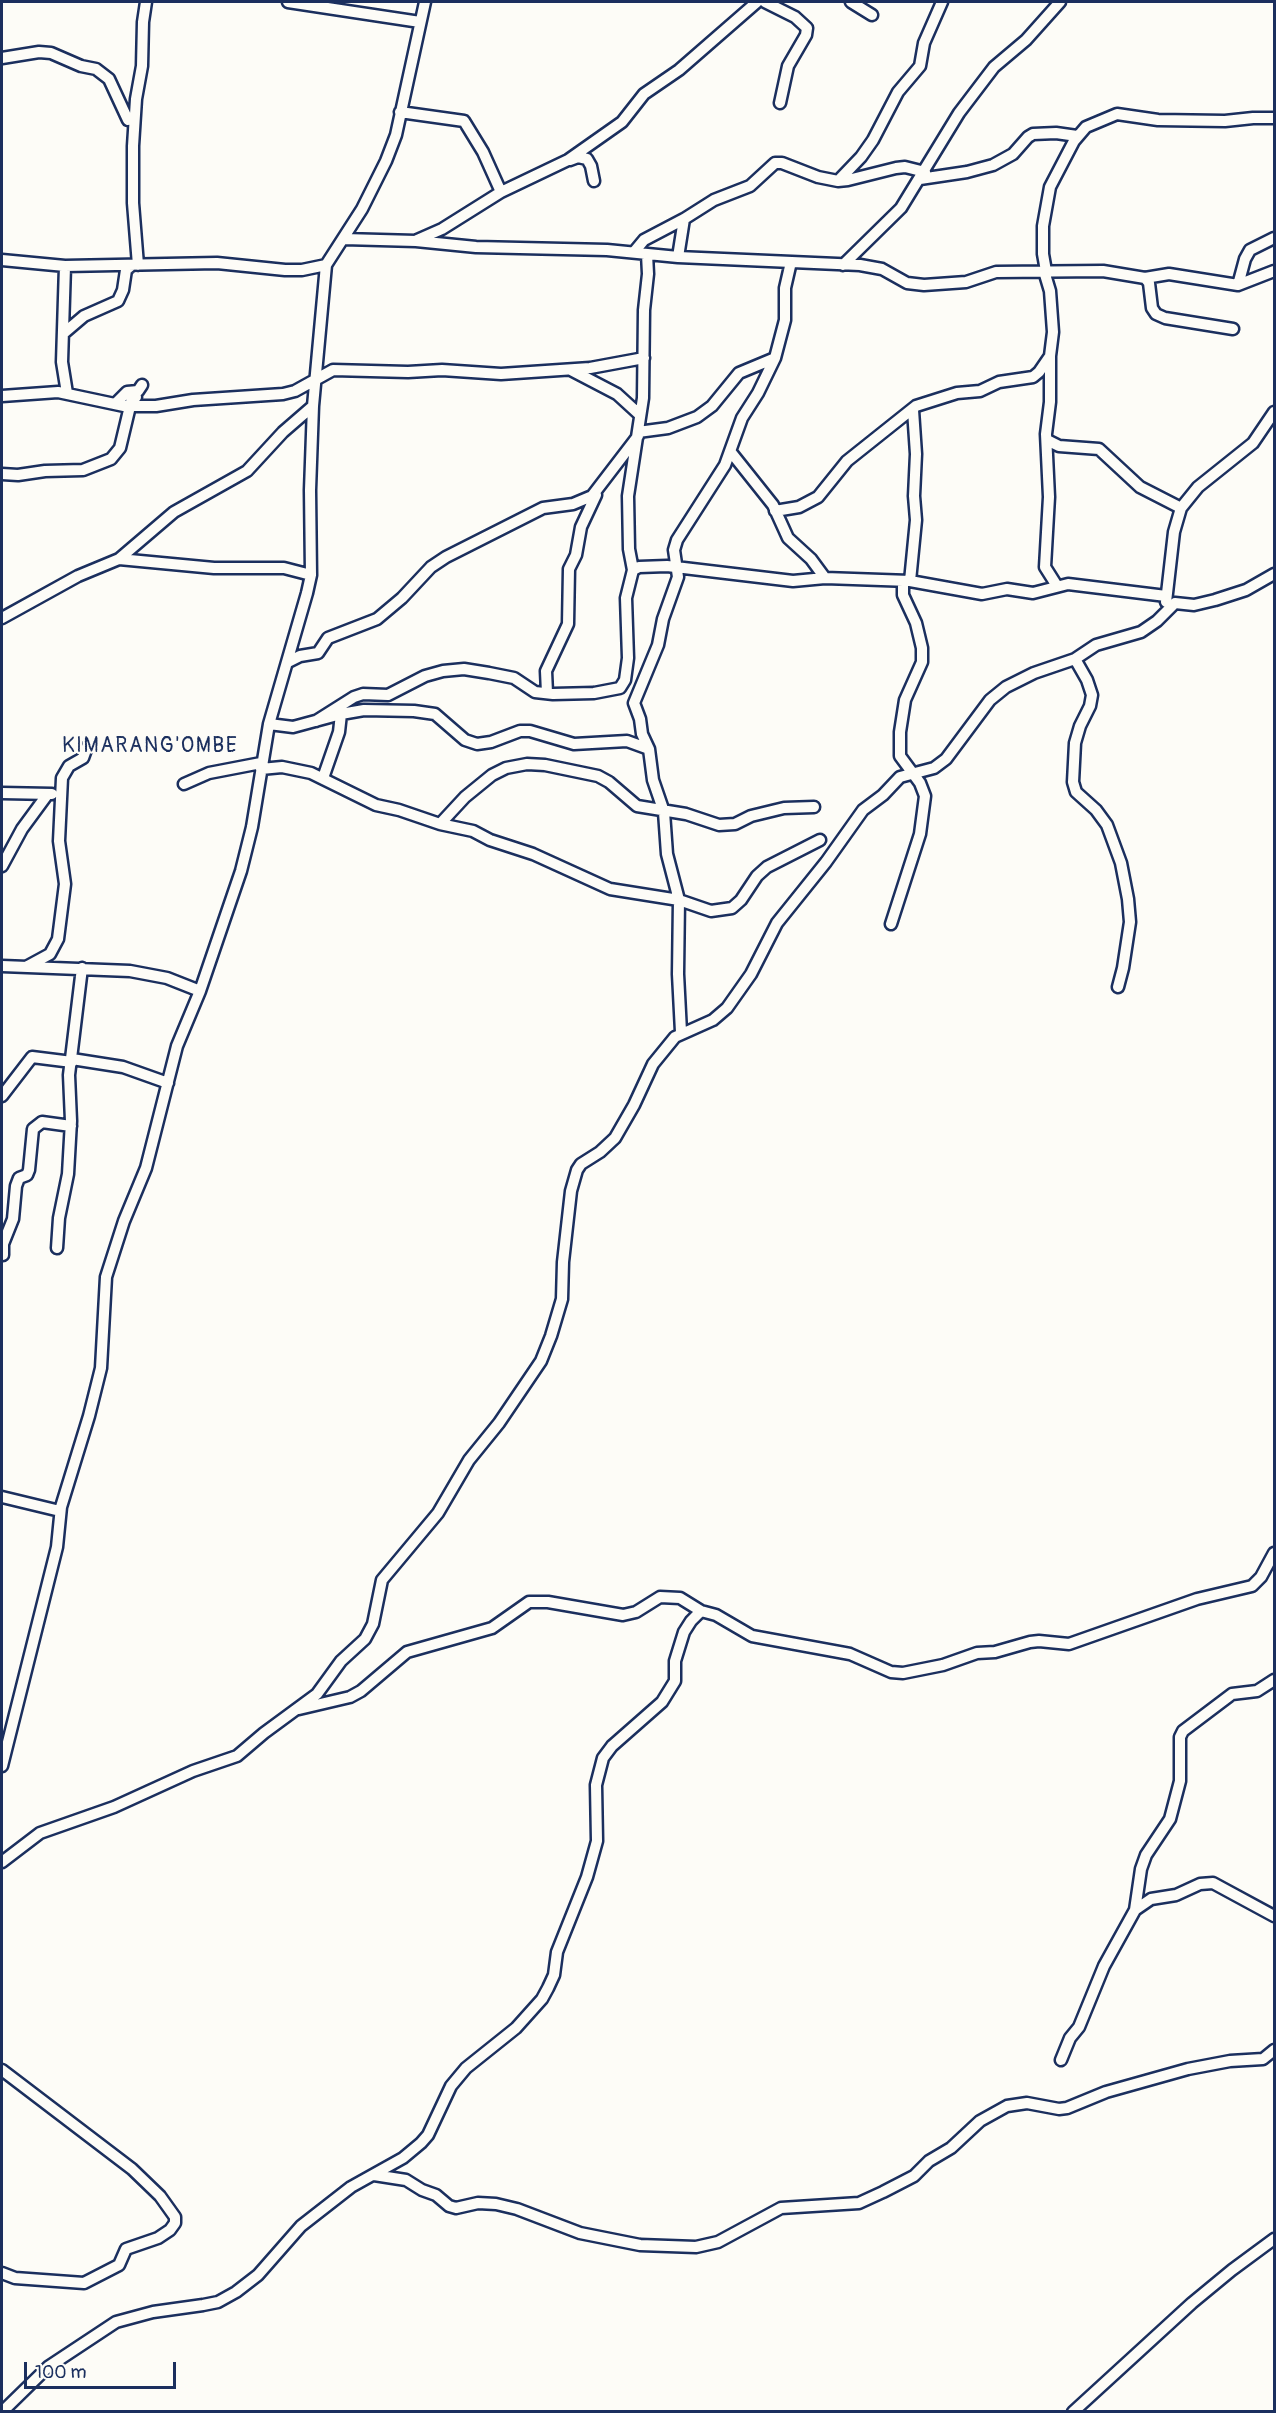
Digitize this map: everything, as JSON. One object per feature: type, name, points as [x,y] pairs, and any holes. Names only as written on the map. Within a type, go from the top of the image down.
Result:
[{"type":"street","points":[[135,265],[133,146],[146,2]]},
{"type":"street","points":[[288,2],[420,22]]},
{"type":"street","points":[[2,1766],[57,1547],[60,1511],[101,1368],[106,1277],[124,1221],[140,1185],[177,1046],[200,991],[241,871],[252,827],[269,724],[288,662],[310,575],[310,490],[315,381],[326,265],[344,238],[386,161],[396,135],[425,2]]},
{"type":"street","points":[[416,241],[442,229],[501,192],[568,160],[622,122],[644,94],[656,83],[679,70],[757,2]]},
{"type":"street","points":[[765,2],[797,19],[807,28],[806,35],[788,66],[780,104]]},
{"type":"street","points":[[851,2],[872,15]]},
{"type":"street","points":[[838,181],[861,157],[873,140],[898,92],[920,66],[924,43],[942,2]]},
{"type":"street","points":[[843,265],[901,208],[952,124],[976,90],[1000,62],[1026,40],[1060,2]]},
{"type":"street","points":[[2,58],[39,52],[51,53],[81,66],[96,69],[109,79],[128,120]]},
{"type":"street","points":[[400,112],[464,121],[483,152],[501,192]]},
{"type":"street","points":[[1057,586],[1045,567],[1049,497],[1047,440],[1052,307],[1042,254],[1043,234],[1053,180],[1077,136],[1086,127],[1117,114],[1158,120],[1225,121],[1275,118]]},
{"type":"street","points":[[634,252],[644,240],[714,200],[750,186],[775,164],[782,163],[818,177],[838,181],[905,167],[923,175],[967,172],[1006,159],[1033,134],[1056,133],[1077,136]]},
{"type":"street","points":[[568,160],[579,157],[587,159],[594,181]]},
{"type":"street","points":[[678,257],[684,219]]},
{"type":"street","points":[[344,238],[416,241],[476,247],[634,252],[678,257],[872,266],[907,283],[924,285],[966,282],[996,272],[1045,271],[1103,271],[1145,278],[1169,274],[1238,285],[1275,271]]},
{"type":"street","points":[[1238,285],[1245,259],[1250,250],[1275,238]]},
{"type":"street","points":[[316,721],[354,697],[363,694],[388,695],[425,676],[443,671],[464,669],[514,678],[535,692],[594,693],[620,688],[625,680],[628,658],[626,598],[633,570],[629,549],[628,496],[640,415],[644,358],[644,310],[648,274],[647,254]]},
{"type":"street","points":[[2,260],[65,266],[217,263],[294,270],[314,269],[326,265]]},
{"type":"street","points":[[681,1032],[678,974],[679,900],[667,854],[664,812],[653,780],[649,749],[642,734],[640,719],[634,703],[658,645],[663,619],[678,577],[674,550],[677,540],[725,465],[742,418],[758,393],[775,358],[786,320],[785,288],[791,262]]},
{"type":"street","points":[[64,333],[84,316],[118,301],[123,290],[126,270],[135,265]]},
{"type":"street","points":[[65,266],[62,368],[67,393]]},
{"type":"street","points":[[1145,278],[1149,283],[1152,308],[1156,314],[1183,322],[1233,329]]},
{"type":"street","points":[[775,511],[799,507],[818,497],[847,461],[923,403],[951,395],[976,392],[999,382],[1033,377],[1050,356]]},
{"type":"street","points":[[115,404],[127,392],[136,395],[143,407],[193,400],[283,394],[295,391],[333,370],[408,372],[442,370],[501,374],[568,369],[644,358]]},
{"type":"street","points":[[547,693],[546,671],[568,624],[569,569],[574,560],[581,526],[598,491],[622,454],[638,434],[668,428],[697,417],[712,406],[739,373],[775,358]]},
{"type":"street","points":[[568,369],[617,394],[640,415]]},
{"type":"street","points":[[2,396],[67,393],[115,404],[136,395]]},
{"type":"street","points":[[2,474],[83,470],[111,459],[120,448],[136,395]]},
{"type":"street","points":[[2,618],[78,576],[119,559],[174,512],[247,471],[283,432],[314,406]]},
{"type":"street","points":[[891,924],[920,834],[925,796],[900,756],[900,732],[905,700],[922,662],[922,648],[916,623],[903,594],[907,582],[916,519],[913,410]]},
{"type":"street","points":[[1164,612],[1174,532],[1181,508],[1198,487],[1253,443],[1275,412]]},
{"type":"street","points":[[1047,440],[1059,446],[1099,449],[1133,482],[1181,508]]},
{"type":"street","points":[[730,451],[748,476],[770,500],[788,538],[795,547],[811,559],[825,578]]},
{"type":"street","points":[[288,662],[300,656],[318,653],[328,638],[378,619],[431,567],[446,557],[543,508],[583,501],[598,491]]},
{"type":"street","points":[[119,559],[214,568],[284,568],[310,575]]},
{"type":"street","points":[[633,570],[639,567],[677,567],[793,581],[825,578],[907,582],[982,594],[1007,589],[1033,593],[1068,584],[1166,597]]},
{"type":"street","points":[[2,1862],[40,1833],[114,1807],[193,1771],[237,1756],[322,1690],[341,1661],[365,1639],[373,1624],[382,1580],[438,1513],[469,1460],[499,1423],[541,1361],[556,1324],[562,1299],[563,1262],[573,1180],[577,1170],[581,1164],[609,1145],[615,1138],[634,1105],[653,1064],[666,1047],[681,1032],[713,1020],[727,1008],[751,974],[777,923],[826,862],[857,817],[883,795],[894,781],[906,774],[934,768],[945,759],[998,692],[1034,673],[1075,659],[1096,645],[1141,633],[1175,603],[1196,604],[1246,590],[1275,574]]},
{"type":"street","points":[[1075,659],[1087,680],[1092,695],[1090,706],[1075,742],[1073,782],[1076,792],[1096,810],[1107,825],[1121,863],[1128,899],[1130,922],[1118,987]]},
{"type":"street","points":[[269,724],[293,728],[340,714],[377,709],[429,712],[442,719],[465,740],[477,744],[491,742],[520,731],[530,731],[574,744],[627,741],[649,749]]},
{"type":"street","points":[[323,778],[339,732],[340,714]]},
{"type":"street","points":[[26,968],[50,954],[58,939],[65,884],[59,841],[61,793],[66,770],[83,758],[87,747]]},
{"type":"street","points":[[440,824],[465,797],[492,776],[506,768],[527,764],[545,765],[604,778],[637,806],[686,814],[712,823],[735,825],[751,816],[765,812],[788,807],[814,807]]},
{"type":"street","points":[[184,784],[209,773],[261,766],[282,767],[311,773],[376,805],[473,831],[490,840],[533,854],[583,879],[610,889],[679,900],[711,911],[732,908],[741,900],[756,876],[767,867],[819,840]]},
{"type":"street","points":[[2,794],[61,793]]},
{"type":"street","points":[[2,866],[22,829],[48,795]]},
{"type":"street","points":[[2,966],[82,968],[150,974],[200,991]]},
{"type":"street","points":[[57,1248],[59,1218],[68,1174],[71,1126],[69,1076],[82,968]]},
{"type":"street","points":[[2,1095],[33,1058],[123,1067],[168,1083]]},
{"type":"street","points":[[3,1255],[3,1244],[12,1226],[16,1186],[19,1178],[27,1174],[29,1170],[33,1129],[42,1122],[71,1126]]},
{"type":"street","points":[[2,1497],[60,1511]]},
{"type":"street","points":[[295,1710],[350,1697],[361,1691],[406,1652],[492,1628],[529,1602],[548,1602],[623,1615],[636,1612],[660,1597],[686,1599],[701,1611],[716,1615],[753,1636],[850,1654],[891,1672],[903,1673],[943,1665],[977,1653],[995,1652],[1030,1642],[1069,1644],[1197,1599],[1252,1586],[1266,1570],[1275,1553]]},
{"type":"street","points":[[2,2412],[48,2367],[116,2322],[153,2312],[203,2306],[218,2302],[236,2292],[258,2275],[301,2226],[351,2187],[412,2152],[428,2135],[451,2086],[466,2067],[516,2028],[542,1999],[548,1988],[567,1923],[587,1877],[596,1847],[596,1785],[603,1758],[612,1746],[662,1702],[675,1681],[675,1661],[684,1632],[701,1611]]},
{"type":"street","points":[[1061,2060],[1070,2038],[1079,2027],[1104,1966],[1135,1910],[1141,1869],[1153,1844],[1166,1827],[1176,1800],[1182,1771],[1180,1737],[1183,1731],[1232,1694],[1257,1690],[1275,1680]]},
{"type":"street","points":[[1135,1910],[1151,1899],[1176,1895],[1200,1884],[1213,1882],[1275,1916]]},
{"type":"street","points":[[374,2175],[406,2180],[436,2195],[453,2207],[478,2203],[496,2204],[517,2209],[580,2233],[640,2245],[696,2247],[718,2242],[781,2208],[859,2203],[914,2176],[929,2161],[951,2148],[980,2121],[1007,2106],[1027,2103],[1059,2109],[1067,2108],[1106,2092],[1188,2069],[1272,2053]]},
{"type":"street","points":[[2,2070],[132,2169],[160,2196],[175,2217],[175,2223],[170,2230],[158,2238],[126,2249],[119,2265],[84,2283],[15,2278],[2,2273]]},
{"type":"street","points":[[1073,2412],[1192,2303],[1275,2239]]},
{"type":"district","name":"KIMARANG'OMBE","points":[[150,747]]}]
